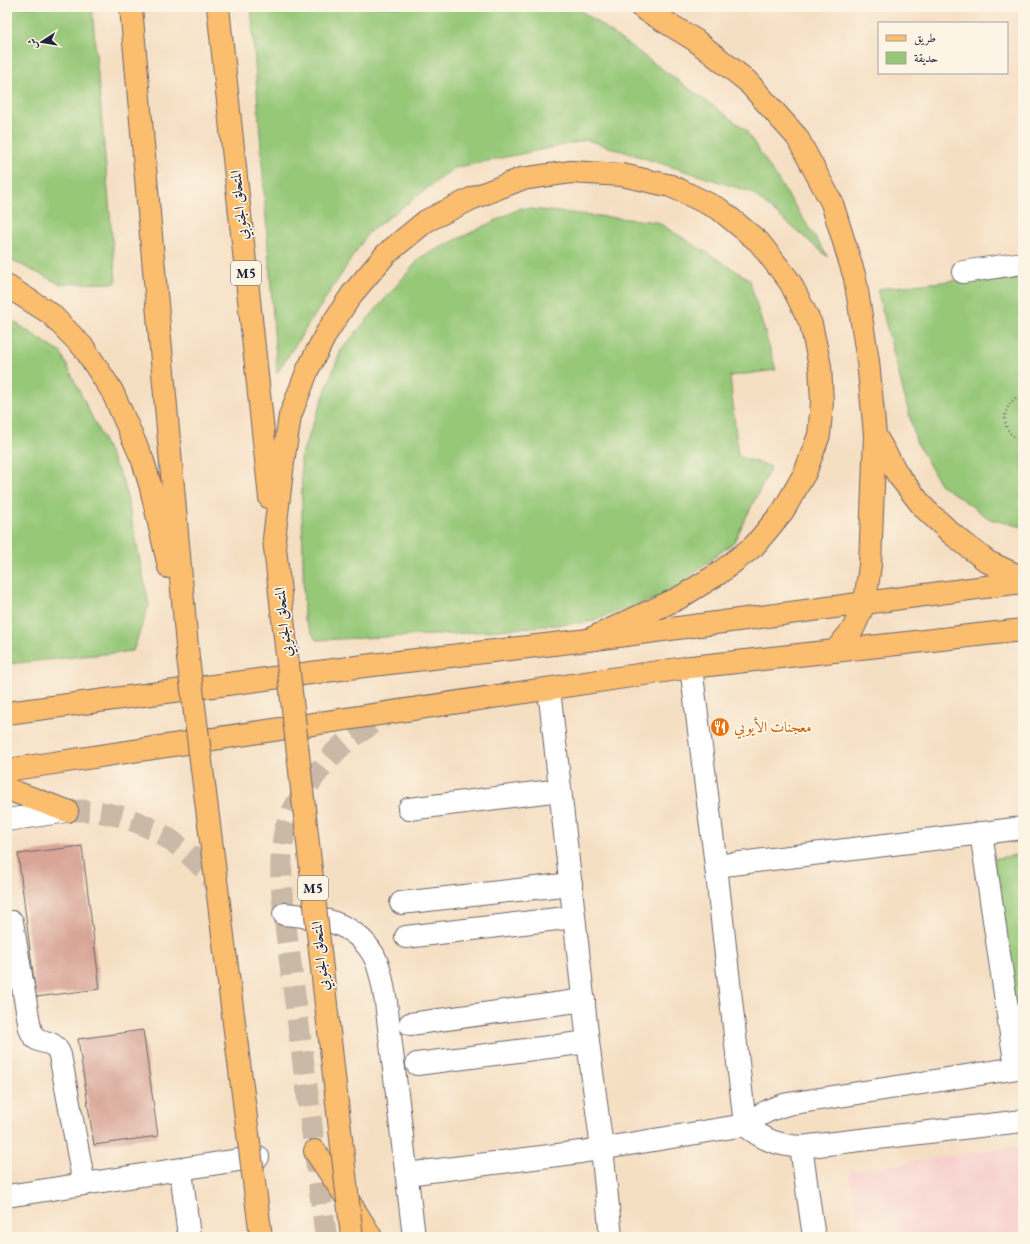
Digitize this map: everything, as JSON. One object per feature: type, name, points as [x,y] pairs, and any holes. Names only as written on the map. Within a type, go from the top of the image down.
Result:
[{"type":"main road","points":[[131,7],[188,658],[261,1237]]},
{"type":"main road","name":"المتحلق الجنوبي","points":[[218,7],[274,539],[352,1237]]},
{"type":"main road","points":[[640,7],[695,40],[747,81],[797,138],[832,204],[855,278],[868,361],[875,435],[870,564],[865,602],[853,629],[835,651]]},
{"type":"main road","points":[[274,539],[282,463],[290,416],[308,369],[327,332],[352,294],[386,254],[426,221],[473,198],[521,179],[571,172],[622,175],[671,186],[719,209],[759,242],[790,282],[811,324],[820,366],[822,402],[819,435],[805,473],[791,498],[783,511],[754,546],[718,574],[679,598],[588,640]]},
{"type":"main road","points":[[7,286],[51,314],[84,348],[112,391],[143,461],[151,488],[188,658]]},
{"type":"main road","points":[[875,435],[898,475],[924,508],[952,534],[988,562],[1023,578]]},
{"type":"main road","points":[[7,713],[364,666],[588,640],[1023,582]]},
{"type":"main road","points":[[7,770],[691,667],[1023,630]]},
{"type":"main road","points":[[7,789],[67,811]]},
{"type":"main road","points":[[315,1151],[355,1210],[371,1237]]},
{"type":"street","points":[[963,272],[1023,263]]},
{"type":"street","points":[[691,667],[716,866],[745,1125],[759,1136],[771,1142],[784,1146],[801,1147],[1023,1121]]},
{"type":"street","points":[[549,689],[611,1237]]},
{"type":"street","points":[[409,809],[560,790]]},
{"type":"street","points":[[7,820],[67,811]]},
{"type":"street","points":[[716,866],[1023,828]]},
{"type":"street","points":[[407,1174],[581,1152],[745,1125],[764,1112],[788,1104],[1019,1068],[981,833]]},
{"type":"street","points":[[401,903],[571,884]]},
{"type":"street","points":[[284,914],[310,916],[329,920],[346,927],[361,938],[373,955],[386,1002],[414,1237]]},
{"type":"street","points":[[406,938],[574,917]]},
{"type":"street","points":[[12,922],[32,1034],[35,1039],[54,1044],[60,1055],[84,1184]]},
{"type":"street","points":[[410,1024],[584,1000]]},
{"type":"street","points":[[417,1064],[588,1042]]},
{"type":"street","points":[[801,1147],[814,1237]]},
{"type":"street","points":[[7,1196],[258,1157]]},
{"type":"street","points":[[181,1170],[189,1237]]},
{"type":"path","points":[[1023,394],[1017,396],[1010,403],[1006,412],[1005,422],[1008,431],[1015,438],[1023,442]]},
{"type":"shaded area","points":[[1023,1145],[1023,1237],[859,1237],[849,1171]]},
{"type":"green space","points":[[7,7],[92,7],[116,283],[60,284],[7,258]]},
{"type":"green space","points":[[251,7],[576,7],[745,129],[828,257],[751,192],[587,140],[454,168],[368,233],[277,373]]},
{"type":"green space","points":[[521,208],[657,222],[749,279],[776,370],[730,376],[738,456],[771,467],[734,542],[666,595],[589,622],[453,634],[316,640],[304,619],[301,456],[341,350],[421,257]]},
{"type":"green space","points":[[1023,273],[1023,527],[990,519],[940,484],[916,441],[877,289]]},
{"type":"green space","points":[[7,317],[61,353],[124,483],[149,605],[133,651],[7,664]]},
{"type":"green space","points":[[1023,854],[1023,1057],[992,859]]},
{"type":"building","points":[[82,846],[100,989],[36,997],[18,854]]},
{"type":"building","points":[[143,1030],[158,1136],[94,1145],[78,1039]]},
{"type":"building","points":[[7,1098],[11,1125],[7,1126]]},
{"type":"tunnel","points":[[326,1237],[284,914],[281,874],[282,845],[287,824],[292,812],[308,785],[318,772],[346,742],[391,712]]},
{"type":"tunnel","points":[[67,811],[102,812],[119,816],[166,837],[194,859],[212,879],[219,894]]},
{"type":"place","name":"معجنات الأيوبي","points":[[720,727]]}]
